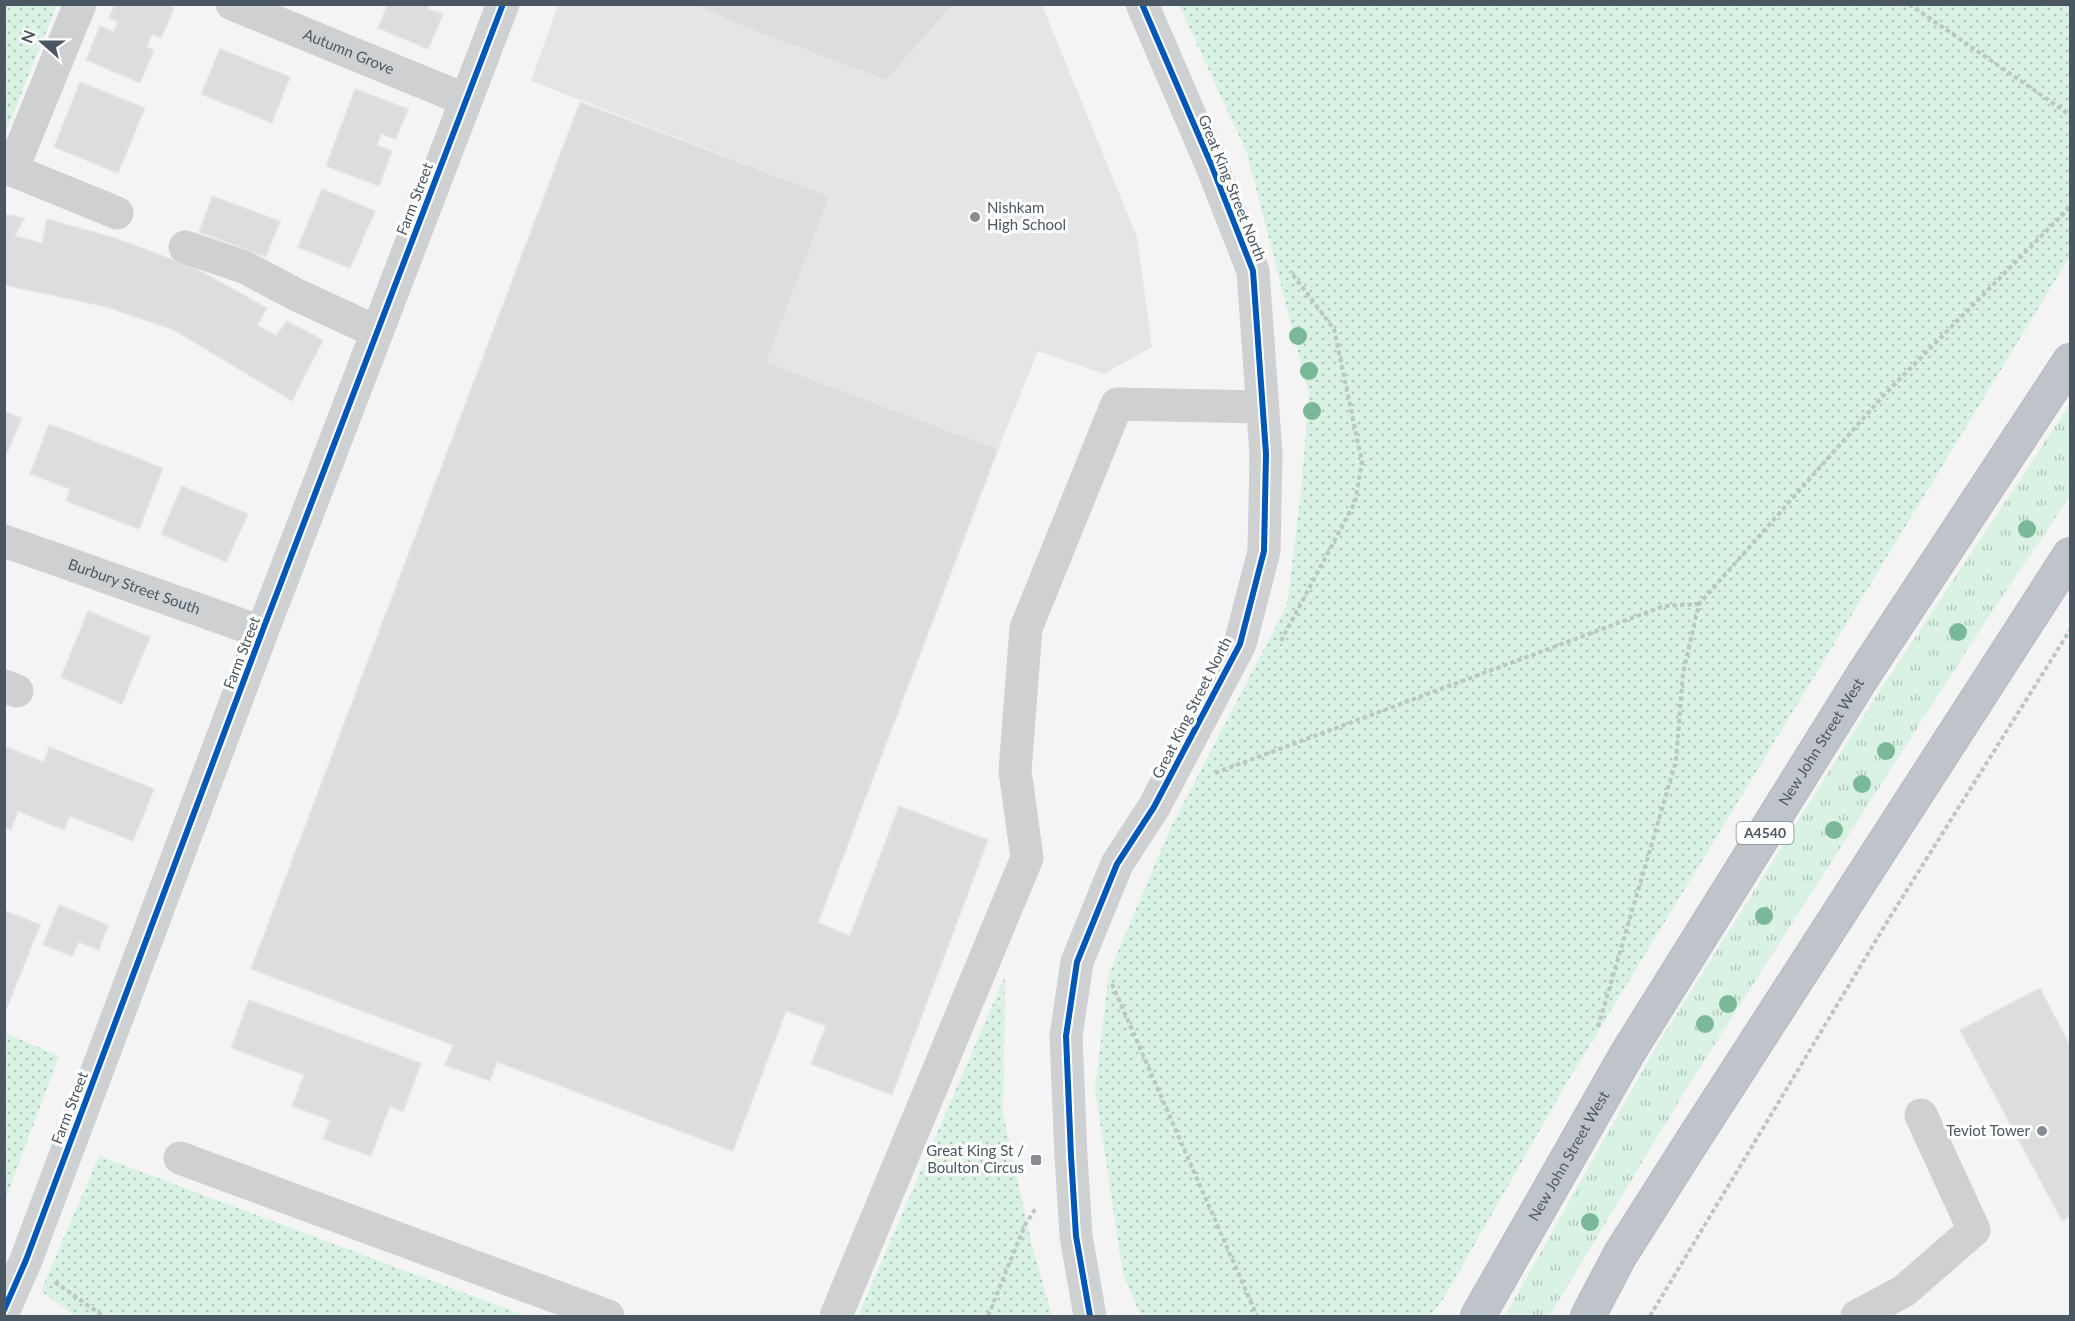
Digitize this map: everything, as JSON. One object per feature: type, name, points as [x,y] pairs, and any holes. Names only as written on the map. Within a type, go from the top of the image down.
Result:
[{"type":"highway","name":"New John Street West","points":[[1478,1317],[1627,1054],[1864,674],[2070,361]]},
{"type":"highway","points":[[1588,1317],[1620,1255],[1687,1149],[2070,555]]},
{"type":"street","points":[[80,4],[12,170],[117,213]]},
{"type":"street","name":"Autumn Grove","points":[[232,4],[466,100]]},
{"type":"street","name":"Farm Street","points":[[4,1310],[26,1260],[262,632],[503,4]]},
{"type":"street","name":"Great King Street North","points":[[1090,1317],[1076,1236],[1066,1036],[1077,962],[1117,864],[1154,807],[1240,644],[1264,551],[1266,454],[1253,271],[1211,164],[1142,4]]},
{"type":"street","points":[[185,247],[244,267],[297,295],[377,332]]},
{"type":"street","points":[[836,1317],[1027,858],[1015,771],[1026,628],[1117,404],[1262,407]]},
{"type":"street","name":"Burbury Street South","points":[[6,546],[262,632]]},
{"type":"street","points":[[1857,1317],[1904,1291],[1974,1230],[1921,1115]]},
{"type":"street","points":[[180,1158],[608,1317]]},
{"type":"street","name":"Great King Street North","points":[[1076,1236],[1108,1317]]},
{"type":"path","points":[[1909,4],[2070,116]]},
{"type":"path","points":[[1597,1028],[1676,761],[1683,673],[1700,604],[1883,396],[2070,207]]},
{"type":"path","points":[[1212,774],[1664,606],[1700,604]]},
{"type":"path","points":[[1650,1317],[1890,917],[2070,630]]},
{"type":"path","points":[[1108,974],[1257,1317]]},
{"type":"path","points":[[988,1317],[1025,1225],[1038,1206]]},
{"type":"path","points":[[26,1260],[102,1317]]},
{"type":"shaded area","name":"Nishkam High School","points":[[558,5],[1042,5],[1137,237],[1152,347],[1104,374],[1038,351],[998,449],[767,362],[830,196],[531,81]]},
{"type":"green space","points":[[4,5],[57,5],[5,134]]},
{"type":"green space","points":[[1179,5],[2070,5],[2070,256],[1568,1081],[1444,1298],[1430,1316],[1141,1316],[1123,1274],[1095,1089],[1109,973],[1169,831],[1287,605],[1301,491],[1309,394],[1247,153]]},
{"type":"green space","points":[[2070,404],[2070,496],[1985,622],[1695,1075],[1549,1316],[1505,1316],[1656,1047],[1877,695]]},
{"type":"green space","points":[[1005,976],[1003,1114],[1031,1241],[1052,1316],[858,1316]]},
{"type":"green space","points":[[5,1033],[59,1056],[5,1201]]},
{"type":"green space","points":[[99,1156],[526,1316],[75,1316],[41,1291]]},
{"type":"building","points":[[115,4],[166,4],[174,8],[161,38],[152,34],[147,47],[154,50],[140,83],[86,60],[100,26],[114,32],[118,22],[109,18]]},
{"type":"building","points":[[388,4],[430,4],[428,9],[443,14],[428,49],[378,28]]},
{"type":"building","points":[[692,4],[954,4],[886,81],[739,25]]},
{"type":"building","points":[[220,49],[290,77],[272,123],[201,94]]},
{"type":"building","points":[[80,82],[145,108],[118,173],[54,147]]},
{"type":"building","points":[[355,89],[408,109],[396,139],[381,134],[377,145],[392,151],[379,186],[326,166]]},
{"type":"building","points":[[580,102],[830,196],[767,362],[998,449],[818,923],[850,936],[899,806],[988,840],[892,1095],[811,1064],[826,1026],[786,1011],[733,1151],[497,1062],[490,1081],[445,1065],[453,1045],[251,969]]},
{"type":"building","points":[[322,189],[375,211],[350,268],[298,247]]},
{"type":"building","points":[[212,196],[280,221],[266,257],[199,232]]},
{"type":"building","points":[[4,214],[24,218],[15,236],[42,243],[47,219],[115,238],[195,268],[267,308],[257,325],[276,336],[287,321],[323,340],[292,401],[174,330],[107,307],[4,285]]},
{"type":"building","points":[[4,411],[22,418],[4,460]]},
{"type":"building","points":[[49,424],[163,468],[139,529],[66,501],[70,489],[30,474]]},
{"type":"building","points":[[182,486],[248,514],[226,562],[161,534]]},
{"type":"building","points":[[88,611],[150,637],[122,704],[61,677]]},
{"type":"building","points":[[4,746],[44,762],[49,747],[154,789],[133,841],[70,816],[64,830],[18,811],[11,830],[4,827]]},
{"type":"building","points":[[59,905],[108,925],[99,950],[79,942],[72,956],[43,945]]},
{"type":"building","points":[[4,910],[40,925],[4,1015]]},
{"type":"building","name":"Teviot Tower","points":[[2040,988],[2070,1046],[2070,1216],[2062,1221],[1960,1030]]},
{"type":"building","points":[[249,1000],[421,1063],[403,1112],[390,1106],[371,1156],[323,1139],[330,1120],[292,1106],[304,1075],[231,1048]]},
{"type":"cycle path","points":[[4,1310],[26,1260],[262,632],[503,4]]},
{"type":"cycle path","points":[[1090,1316],[1076,1236],[1066,1036],[1077,962],[1117,864],[1154,807],[1240,644],[1264,551],[1266,454],[1253,271],[1211,164],[1142,4]]},
{"type":"place","name":"Nishkam High School","points":[[975,217]]},
{"type":"place","name":"Teviot Tower","points":[[2042,1131]]},
{"type":"place","name":"Great King St / Boulton Circus","points":[[1036,1160]]}]
